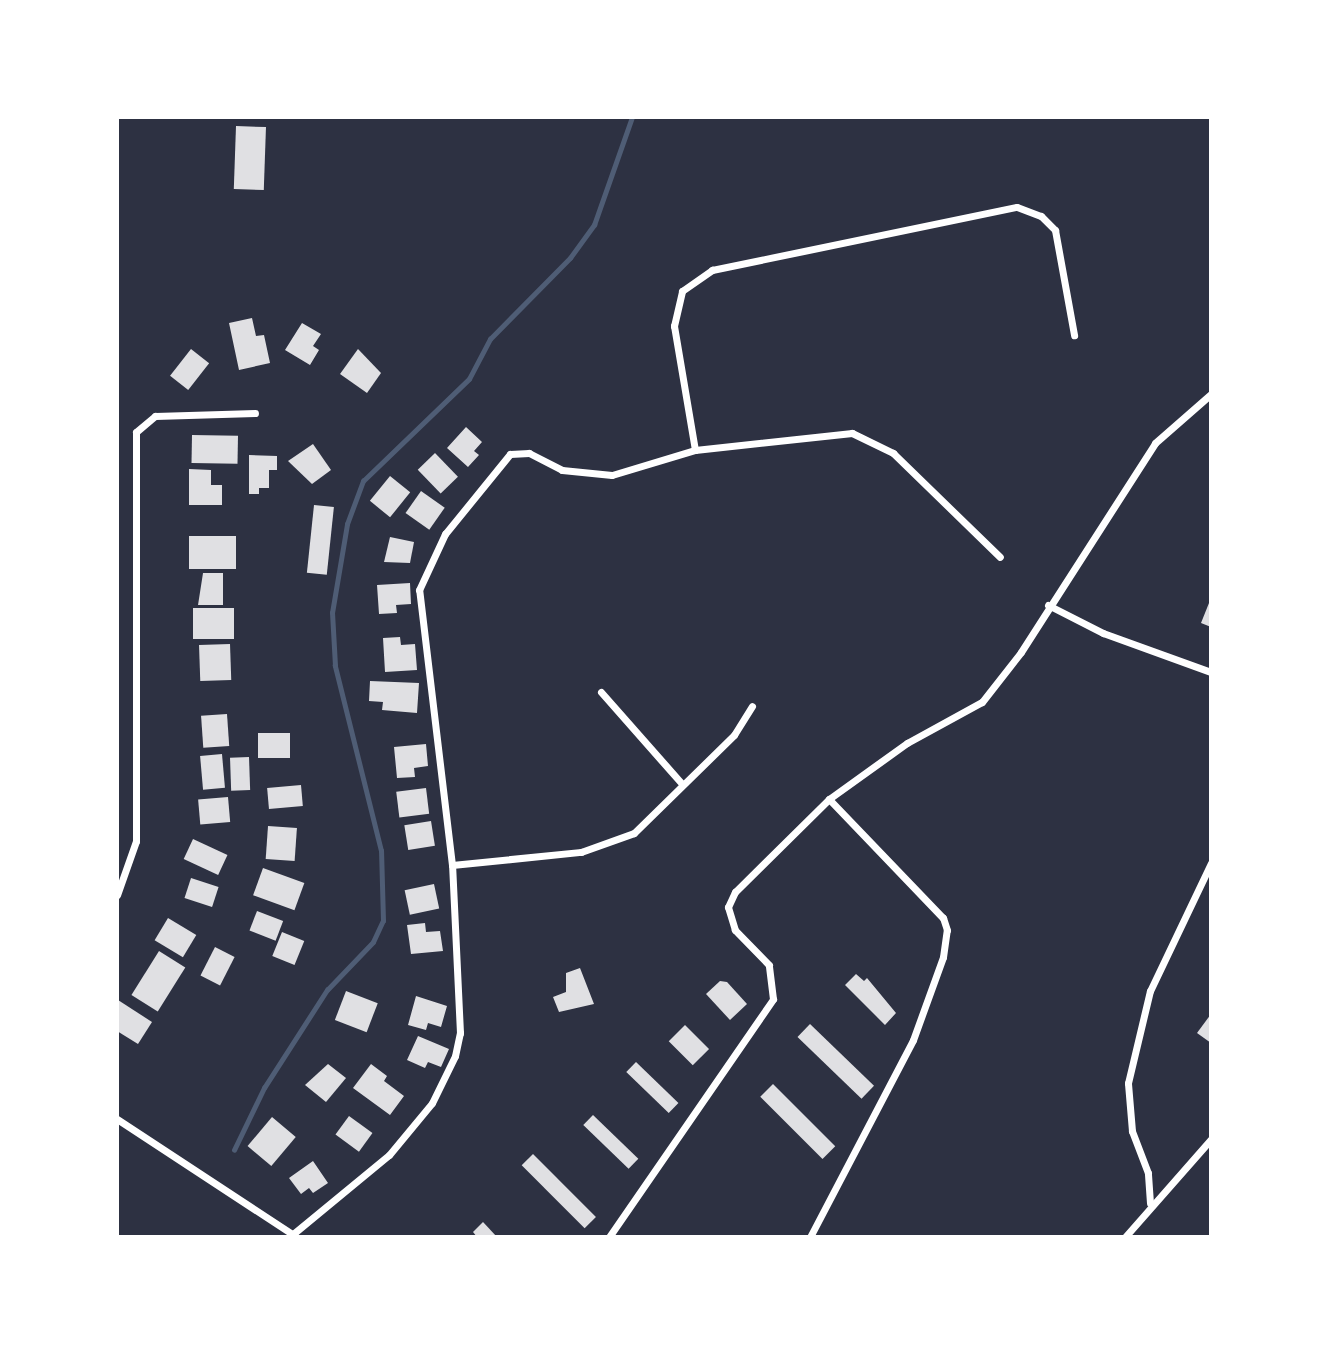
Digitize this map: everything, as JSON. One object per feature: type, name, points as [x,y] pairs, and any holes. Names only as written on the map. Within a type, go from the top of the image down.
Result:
[{"type":"street","points":[[695,450],[674,326],[682,290],[712,270],[1017,207],[1041,216],[1055,230],[1074,335]]},
{"type":"street","points":[[609,1237],[773,999],[769,965],[736,930],[728,906],[734,892],[829,799],[907,743],[982,702],[1021,652],[1048,605],[1155,443],[1211,394]]},
{"type":"street","points":[[117,895],[127,873],[136,841],[139,757],[136,432],[155,416],[165,414],[255,413]]},
{"type":"street","points":[[117,1119],[294,1236],[389,1155],[432,1103],[455,1056],[460,1033],[452,865],[419,590],[444,534],[510,454],[529,453],[562,471],[612,475],[695,450],[852,433],[893,453],[1000,556]]},
{"type":"street","points":[[1048,605],[1103,633],[1211,672]]},
{"type":"street","points":[[601,692],[682,784]]},
{"type":"street","points":[[452,865],[604,847],[634,833],[734,735],[752,706]]},
{"type":"street","points":[[810,1237],[913,1040],[943,957],[947,929],[943,918],[829,799]]},
{"type":"street","points":[[1150,1203],[1148,1173],[1132,1131],[1128,1083],[1150,991],[1211,863]]},
{"type":"street","points":[[117,868],[127,873]]},
{"type":"street","points":[[1125,1237],[1150,1203],[1211,1139]]},
{"type":"building","points":[[236,126],[266,127],[264,190],[234,189]]},
{"type":"building","points":[[252,318],[256,336],[264,335],[270,363],[239,370],[229,323]]},
{"type":"building","points":[[302,323],[321,334],[313,346],[319,350],[310,365],[285,350]]},
{"type":"building","points":[[191,349],[209,363],[188,390],[170,376]]},
{"type":"building","points":[[358,349],[381,373],[367,393],[340,374]]},
{"type":"building","points":[[466,427],[482,442],[474,451],[479,455],[468,467],[447,448]]},
{"type":"building","points":[[192,435],[238,436],[238,464],[192,463]]},
{"type":"building","points":[[313,444],[331,470],[312,484],[288,461]]},
{"type":"building","points":[[435,453],[458,477],[441,493],[418,470]]},
{"type":"building","points":[[249,455],[277,456],[277,470],[269,470],[269,488],[259,488],[259,494],[249,494]]},
{"type":"building","points":[[189,469],[211,470],[211,485],[222,485],[222,505],[189,505]]},
{"type":"building","points":[[390,476],[410,492],[390,517],[370,501]]},
{"type":"building","points":[[421,491],[445,508],[429,530],[406,513]]},
{"type":"building","points":[[314,505],[334,507],[327,575],[307,573]]},
{"type":"building","points":[[189,536],[236,536],[236,569],[189,569]]},
{"type":"building","points":[[390,537],[414,542],[410,563],[384,562]]},
{"type":"building","points":[[203,573],[223,573],[223,605],[198,605]]},
{"type":"building","points":[[410,583],[411,604],[396,605],[397,613],[379,614],[377,585]]},
{"type":"building","points":[[1211,598],[1211,627],[1201,623]]},
{"type":"building","points":[[193,608],[234,608],[234,639],[193,639]]},
{"type":"building","points":[[400,637],[401,645],[415,644],[417,670],[385,672],[383,638]]},
{"type":"building","points":[[230,644],[231,680],[200,681],[199,645]]},
{"type":"building","points":[[370,681],[419,683],[417,713],[382,710],[383,702],[369,701]]},
{"type":"building","points":[[227,714],[229,746],[203,748],[201,716]]},
{"type":"building","points":[[258,733],[290,733],[290,758],[258,758]]},
{"type":"building","points":[[426,744],[428,766],[414,768],[415,777],[397,778],[394,747]]},
{"type":"building","points":[[222,754],[225,788],[203,790],[200,756]]},
{"type":"building","points":[[249,757],[250,790],[231,791],[230,758]]},
{"type":"building","points":[[301,785],[303,806],[269,809],[267,788]]},
{"type":"building","points":[[426,788],[429,814],[399,817],[396,792]]},
{"type":"building","points":[[228,797],[230,822],[200,825],[198,800]]},
{"type":"building","points":[[431,821],[435,846],[408,850],[404,825]]},
{"type":"building","points":[[268,826],[297,828],[295,861],[266,859]]},
{"type":"building","points":[[193,839],[227,855],[218,875],[184,859]]},
{"type":"building","points":[[263,868],[304,883],[294,910],[253,895]]},
{"type":"building","points":[[191,878],[219,887],[212,907],[185,898]]},
{"type":"building","points":[[434,884],[439,908],[410,915],[405,890]]},
{"type":"building","points":[[257,911],[283,921],[276,941],[249,931]]},
{"type":"building","points":[[168,918],[196,935],[183,957],[155,940]]},
{"type":"building","points":[[425,923],[426,932],[440,931],[443,951],[411,954],[407,925]]},
{"type":"building","points":[[282,932],[304,941],[295,965],[272,956]]},
{"type":"building","points":[[215,947],[235,957],[220,985],[200,976]]},
{"type":"building","points":[[159,951],[185,967],[158,1012],[131,995]]},
{"type":"building","points":[[580,968],[594,1004],[559,1012],[553,997],[566,992],[566,973]]},
{"type":"building","points":[[856,974],[864,981],[867,978],[896,1013],[885,1025],[845,985]]},
{"type":"building","points":[[720,981],[727,982],[747,1004],[730,1020],[706,994]]},
{"type":"building","points":[[346,991],[378,1003],[367,1032],[335,1020]]},
{"type":"building","points":[[416,996],[447,1006],[441,1027],[428,1023],[426,1030],[408,1025]]},
{"type":"building","points":[[118,1000],[152,1022],[138,1044],[117,1031]]},
{"type":"building","points":[[1211,1014],[1211,1043],[1197,1033]]},
{"type":"building","points":[[810,1024],[874,1086],[862,1099],[797,1037]]},
{"type":"building","points":[[685,1025],[709,1049],[693,1065],[669,1041]]},
{"type":"building","points":[[418,1036],[449,1049],[441,1067],[428,1062],[425,1068],[407,1060]]},
{"type":"building","points":[[636,1062],[678,1103],[669,1113],[626,1072]]},
{"type":"building","points":[[328,1064],[346,1078],[326,1102],[305,1085]]},
{"type":"building","points":[[371,1064],[387,1076],[384,1081],[404,1096],[390,1115],[353,1088]]},
{"type":"building","points":[[773,1084],[835,1146],[822,1159],[760,1097]]},
{"type":"building","points":[[593,1115],[638,1159],[629,1169],[583,1125]]},
{"type":"building","points":[[349,1116],[372,1133],[359,1152],[335,1135]]},
{"type":"building","points":[[272,1117],[296,1137],[271,1166],[248,1146]]},
{"type":"building","points":[[533,1154],[596,1217],[585,1228],[522,1165]]},
{"type":"building","points":[[313,1161],[328,1183],[313,1193],[309,1188],[301,1194],[289,1178]]},
{"type":"building","points":[[483,1222],[497,1237],[477,1237],[473,1232]]},
{"type":"waterway","points":[[234,1150],[264,1088],[327,990],[373,942],[383,921],[381,851],[335,666],[332,613],[347,524],[363,481],[469,379],[490,339],[570,258],[594,225],[632,117]]}]
